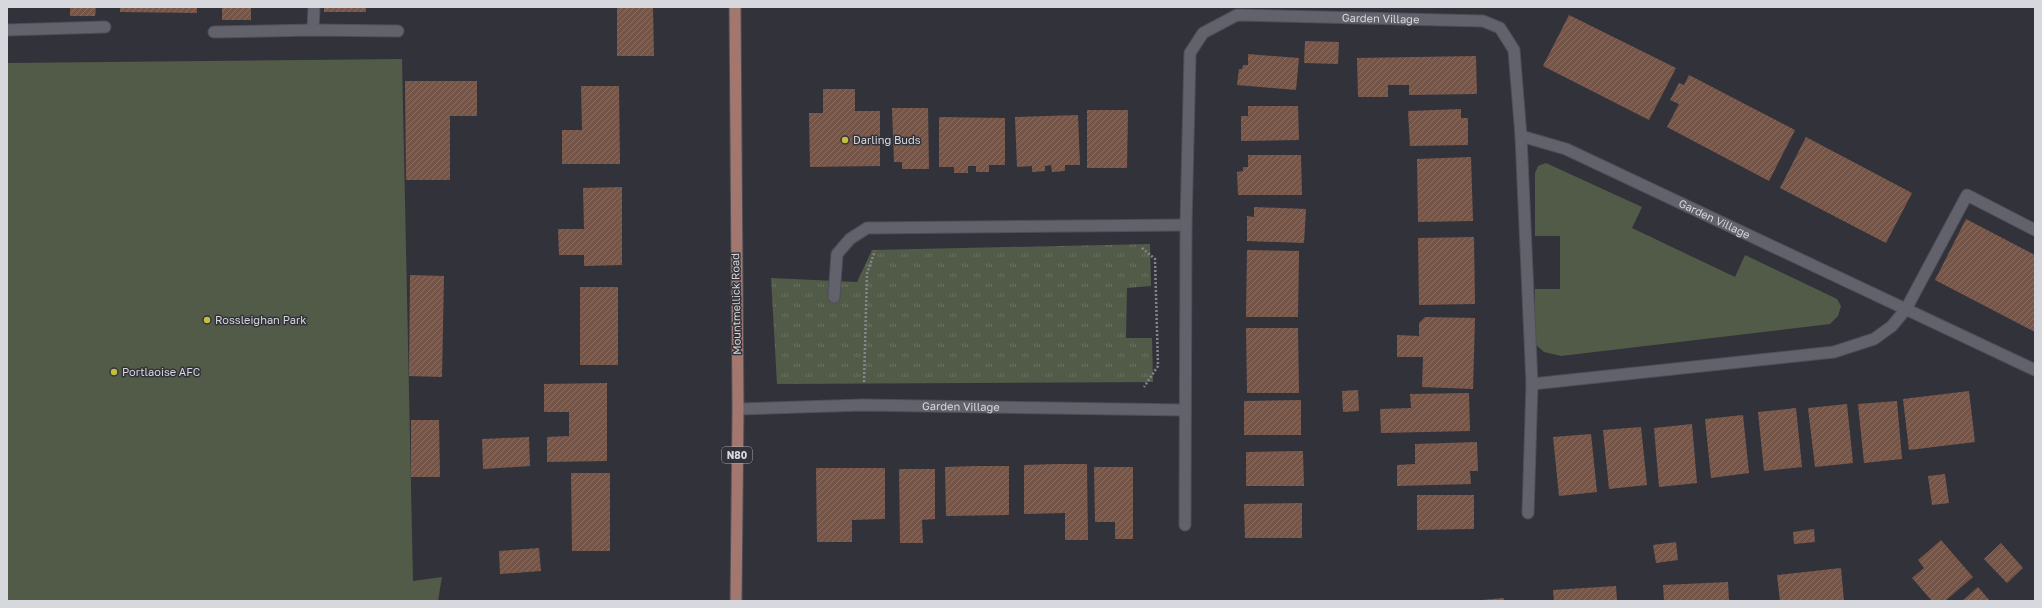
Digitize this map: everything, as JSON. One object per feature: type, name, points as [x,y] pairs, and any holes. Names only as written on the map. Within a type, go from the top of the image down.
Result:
[{"type":"main road","name":"Mountmellick Road","points":[[735,7],[738,409],[736,601]]},
{"type":"street","points":[[313,30],[314,7]]},
{"type":"street","name":"Garden Village","points":[[1185,526],[1186,225],[1190,53],[1203,33],[1237,15],[1483,21],[1500,28],[1514,50],[1520,136],[1532,384],[1528,513]]},
{"type":"street","points":[[7,30],[105,27]]},
{"type":"street","points":[[214,32],[313,30],[398,31]]},
{"type":"street","name":"Garden Village","points":[[1520,136],[1566,149],[2035,370]]},
{"type":"street","points":[[1532,384],[1834,352],[1874,339],[1892,326],[1906,309],[1967,195],[2035,230]]},
{"type":"street","points":[[834,297],[837,254],[850,239],[867,228],[1186,225]]},
{"type":"street","name":"Garden Village","points":[[738,409],[863,405],[1185,410]]},
{"type":"path","points":[[1136,388],[1144,388],[1158,366],[1155,259],[1138,244]]},
{"type":"path","points":[[863,405],[867,273],[877,245]]},
{"type":"green space","name":"Rossleighan Park","points":[[402,59],[413,581],[442,577],[438,601],[7,601],[7,63]]},
{"type":"green space","points":[[1546,163],[1642,207],[1632,228],[1735,277],[1745,255],[1837,299],[1841,306],[1838,316],[1830,324],[1561,356],[1544,352],[1535,344],[1535,289],[1560,289],[1560,236],[1535,236],[1535,173],[1538,166]]},
{"type":"green space","points":[[1150,244],[1151,286],[1127,288],[1126,338],[1152,338],[1153,382],[777,384],[771,278],[857,282],[872,250]]},
{"type":"building","points":[[70,7],[96,7],[95,16],[70,16]]},
{"type":"building","points":[[120,7],[197,7],[197,13],[120,12]]},
{"type":"building","points":[[222,7],[251,7],[251,20],[222,20]]},
{"type":"building","points":[[324,7],[366,7],[366,12],[324,12]]},
{"type":"building","points":[[617,7],[653,7],[654,56],[617,56]]},
{"type":"building","points":[[1569,15],[1676,68],[1649,120],[1543,66]]},
{"type":"building","points":[[1305,41],[1339,42],[1338,64],[1304,63]]},
{"type":"building","points":[[1248,54],[1299,58],[1296,90],[1237,85],[1239,69],[1242,69],[1243,65],[1248,65]]},
{"type":"building","points":[[1476,56],[1477,94],[1409,95],[1409,85],[1388,85],[1388,97],[1358,97],[1357,58]]},
{"type":"building","points":[[1689,75],[1795,130],[1769,181],[1667,127],[1679,104],[1670,100],[1679,83],[1684,85]]},
{"type":"building","points":[[405,81],[477,81],[477,116],[450,116],[450,180],[406,180]]},
{"type":"building","points":[[581,86],[619,86],[620,164],[562,164],[562,130],[582,130]]},
{"type":"building","name":"Darling Buds","points":[[823,89],[855,89],[855,111],[880,111],[880,166],[810,167],[809,113],[823,113]]},
{"type":"building","points":[[1248,106],[1298,106],[1299,140],[1241,141],[1241,116],[1248,116]]},
{"type":"building","points":[[892,108],[928,108],[929,169],[902,169],[902,162],[894,162]]},
{"type":"building","points":[[1461,109],[1461,118],[1468,118],[1468,145],[1410,146],[1408,111]]},
{"type":"building","points":[[1087,110],[1128,110],[1127,168],[1087,168]]},
{"type":"building","points":[[1078,115],[1080,165],[1065,165],[1065,171],[1052,172],[1051,165],[1045,166],[1045,171],[1032,172],[1032,166],[1017,167],[1015,117]]},
{"type":"building","points":[[939,117],[1005,118],[1005,165],[989,165],[989,172],[976,172],[976,166],[968,166],[968,173],[954,173],[954,167],[939,167]]},
{"type":"building","points":[[1806,137],[1912,193],[1886,243],[1780,188]]},
{"type":"building","points":[[1248,155],[1301,155],[1302,195],[1238,195],[1237,172],[1243,171],[1243,167],[1248,167]]},
{"type":"building","points":[[1471,157],[1473,221],[1418,222],[1417,159]]},
{"type":"building","points":[[622,187],[622,265],[584,266],[584,255],[559,255],[558,229],[584,229],[583,188]]},
{"type":"building","points":[[1254,207],[1306,209],[1304,243],[1247,241],[1247,216],[1254,217]]},
{"type":"building","points":[[1966,219],[2035,255],[2035,332],[1935,280]]},
{"type":"building","points":[[1474,237],[1475,304],[1419,305],[1418,238]]},
{"type":"building","points":[[1247,250],[1299,251],[1298,317],[1246,317]]},
{"type":"building","points":[[410,275],[444,276],[442,377],[409,376]]},
{"type":"building","points":[[580,287],[618,287],[618,365],[580,365]]},
{"type":"building","points":[[1425,317],[1475,318],[1473,389],[1422,387],[1423,357],[1397,357],[1397,335],[1419,336],[1419,323]]},
{"type":"building","points":[[1246,328],[1298,328],[1299,393],[1247,393]]},
{"type":"building","points":[[607,383],[607,461],[547,462],[547,437],[569,436],[569,412],[544,412],[544,384]]},
{"type":"building","points":[[1358,390],[1359,411],[1343,412],[1342,391]]},
{"type":"building","points":[[1969,391],[1975,442],[1909,450],[1903,399]]},
{"type":"building","points":[[1469,393],[1470,431],[1381,433],[1380,409],[1411,408],[1410,394]]},
{"type":"building","points":[[1301,400],[1301,435],[1244,435],[1244,401]]},
{"type":"building","points":[[1897,401],[1902,459],[1864,463],[1858,404]]},
{"type":"building","points":[[1847,404],[1853,463],[1815,467],[1808,408]]},
{"type":"building","points":[[1796,408],[1802,467],[1764,471],[1758,412]]},
{"type":"building","points":[[1743,415],[1749,473],[1711,478],[1705,419]]},
{"type":"building","points":[[411,420],[439,420],[440,477],[411,477]]},
{"type":"building","points":[[1692,424],[1697,483],[1659,487],[1654,428]]},
{"type":"building","points":[[1641,427],[1647,485],[1609,489],[1603,430]]},
{"type":"building","points":[[1591,434],[1597,492],[1559,496],[1553,437]]},
{"type":"building","points":[[529,437],[530,466],[483,469],[482,439]]},
{"type":"building","points":[[1477,442],[1478,471],[1470,471],[1471,484],[1397,486],[1397,465],[1415,464],[1415,444]]},
{"type":"building","points":[[1303,451],[1304,486],[1246,486],[1246,452]]},
{"type":"building","points":[[1087,464],[1088,540],[1065,540],[1065,513],[1024,514],[1024,465]]},
{"type":"building","points":[[1009,466],[1009,515],[946,516],[945,467]]},
{"type":"building","points":[[1094,467],[1133,467],[1133,539],[1115,539],[1115,522],[1095,522]]},
{"type":"building","points":[[816,468],[885,468],[885,519],[852,520],[852,542],[817,542]]},
{"type":"building","points":[[899,469],[935,469],[935,519],[922,520],[923,543],[900,543]]},
{"type":"building","points":[[571,473],[610,473],[610,551],[572,551]]},
{"type":"building","points":[[1945,474],[1949,503],[1932,505],[1928,476]]},
{"type":"building","points":[[1417,495],[1474,495],[1474,529],[1417,530]]},
{"type":"building","points":[[1302,503],[1302,538],[1245,538],[1244,504]]},
{"type":"building","points":[[1814,529],[1815,542],[1794,544],[1793,532]]},
{"type":"building","points":[[1941,540],[1973,577],[1945,601],[1932,601],[1912,578],[1924,568],[1918,560]]},
{"type":"building","points":[[1676,542],[1678,560],[1656,563],[1653,545]]},
{"type":"building","points":[[2001,543],[2023,568],[2007,583],[1984,559]]},
{"type":"building","points":[[539,548],[541,571],[500,574],[499,551]]},
{"type":"building","points":[[1841,568],[1844,601],[1780,601],[1777,575]]},
{"type":"building","points":[[1728,582],[1729,601],[1664,601],[1663,585]]},
{"type":"building","points":[[1616,586],[1617,601],[1554,601],[1553,590]]},
{"type":"building","points":[[1978,587],[1990,601],[1962,601]]},
{"type":"building","points":[[1504,598],[1504,601],[1482,601],[1482,600]]},
{"type":"place","name":"Darling Buds","points":[[845,140]]},
{"type":"place","name":"Rossleighan Park","points":[[207,320]]},
{"type":"place","name":"Portlaoise AFC","points":[[114,372]]}]
